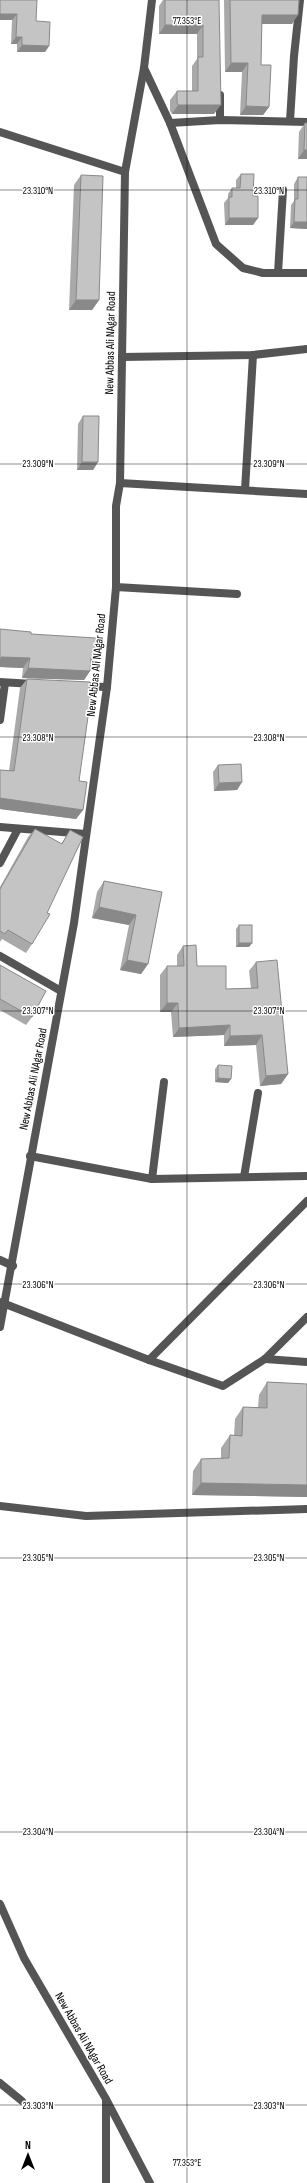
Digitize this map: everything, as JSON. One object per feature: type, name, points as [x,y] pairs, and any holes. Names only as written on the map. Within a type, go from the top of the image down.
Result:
[{"type":"street","name":"New Abbas Ali NAgar Road","points":[[0,1327],[3,1303],[13,1266],[30,1156],[74,923],[107,687],[116,587],[116,506],[120,483],[125,172],[144,68],[152,0]]},
{"type":"street","points":[[290,121],[294,56],[300,0]]},
{"type":"street","points":[[144,68],[170,122],[216,244],[243,268],[263,273],[307,273]]},
{"type":"street","points":[[219,83],[220,120]]},
{"type":"street","points":[[170,122],[220,120],[307,122]]},
{"type":"street","points":[[0,132],[125,172]]},
{"type":"street","points":[[278,273],[283,190]]},
{"type":"street","points":[[122,357],[253,355],[307,349]]},
{"type":"street","points":[[245,490],[253,355]]},
{"type":"street","points":[[120,483],[307,494]]},
{"type":"street","points":[[116,587],[237,594]]},
{"type":"street","points":[[0,720],[2,682],[44,684]]},
{"type":"street","points":[[68,685],[107,687]]},
{"type":"street","points":[[0,827],[86,834]]},
{"type":"street","points":[[0,863],[18,829]]},
{"type":"street","points":[[0,956],[61,991]]},
{"type":"street","points":[[152,1178],[164,1082]]},
{"type":"street","points":[[244,1177],[258,1093]]},
{"type":"street","points":[[30,1156],[152,1178],[307,1176]]},
{"type":"street","points":[[149,1360],[307,1201]]},
{"type":"street","points":[[0,1260],[13,1266]]},
{"type":"street","points":[[3,1303],[149,1360],[223,1386],[265,1359],[307,1317]]},
{"type":"street","points":[[265,1359],[307,1362]]},
{"type":"street","points":[[0,1506],[86,1516],[307,1509]]},
{"type":"street","name":"New Abbas Ali NAgar Road","points":[[0,1904],[24,1958],[106,2099],[150,2183]]},
{"type":"street","points":[[0,2083],[22,2101]]},
{"type":"street","points":[[106,2099],[106,2183]]},
{"type":"building","points":[[0,0],[37,0],[36,21],[50,22],[49,46],[22,45],[22,37],[16,37],[17,14],[0,14]]},
{"type":"building","points":[[165,0],[219,0],[221,105],[178,105],[177,91],[198,91],[198,57],[203,57],[203,25],[165,25]]},
{"type":"building","points":[[230,0],[299,0],[298,15],[262,15],[261,65],[271,65],[269,107],[246,106],[248,63],[231,63]]},
{"type":"building","points":[[305,123],[307,123],[307,150],[304,150]]},
{"type":"building","points":[[241,174],[254,174],[253,196],[258,196],[258,218],[229,218],[229,197],[232,197],[232,188],[240,188]]},
{"type":"building","points":[[81,175],[103,176],[99,300],[76,300]]},
{"type":"building","points":[[298,177],[307,177],[307,222],[294,222],[295,199],[298,199]]},
{"type":"building","points":[[83,416],[99,416],[98,462],[82,462]]},
{"type":"building","points":[[0,629],[31,632],[31,634],[96,638],[95,658],[91,658],[90,671],[28,668],[30,658],[1,657],[0,660]]},
{"type":"building","points":[[27,679],[90,682],[89,688],[92,688],[79,781],[87,782],[83,810],[0,798],[0,770],[14,771]]},
{"type":"building","points":[[241,764],[242,782],[219,783],[218,765]]},
{"type":"building","points":[[35,829],[62,844],[70,830],[83,837],[47,913],[50,914],[32,944],[8,930],[5,934],[0,931],[0,889]]},
{"type":"building","points":[[104,881],[162,892],[148,964],[127,960],[136,915],[99,907]]},
{"type":"building","points":[[239,925],[252,925],[252,943],[239,943]]},
{"type":"building","points":[[196,945],[197,966],[226,966],[226,989],[258,988],[256,962],[277,960],[288,1074],[266,1076],[262,1035],[230,1036],[230,1025],[179,1028],[178,1003],[167,1003],[167,966],[184,966],[183,946]]},
{"type":"building","points":[[0,965],[46,991],[32,1017],[0,999]]},
{"type":"building","points":[[218,1065],[232,1066],[231,1079],[218,1078]]},
{"type":"building","points":[[267,1382],[307,1384],[307,1485],[201,1483],[201,1459],[229,1458],[230,1435],[242,1436],[243,1407],[267,1408]]}]
